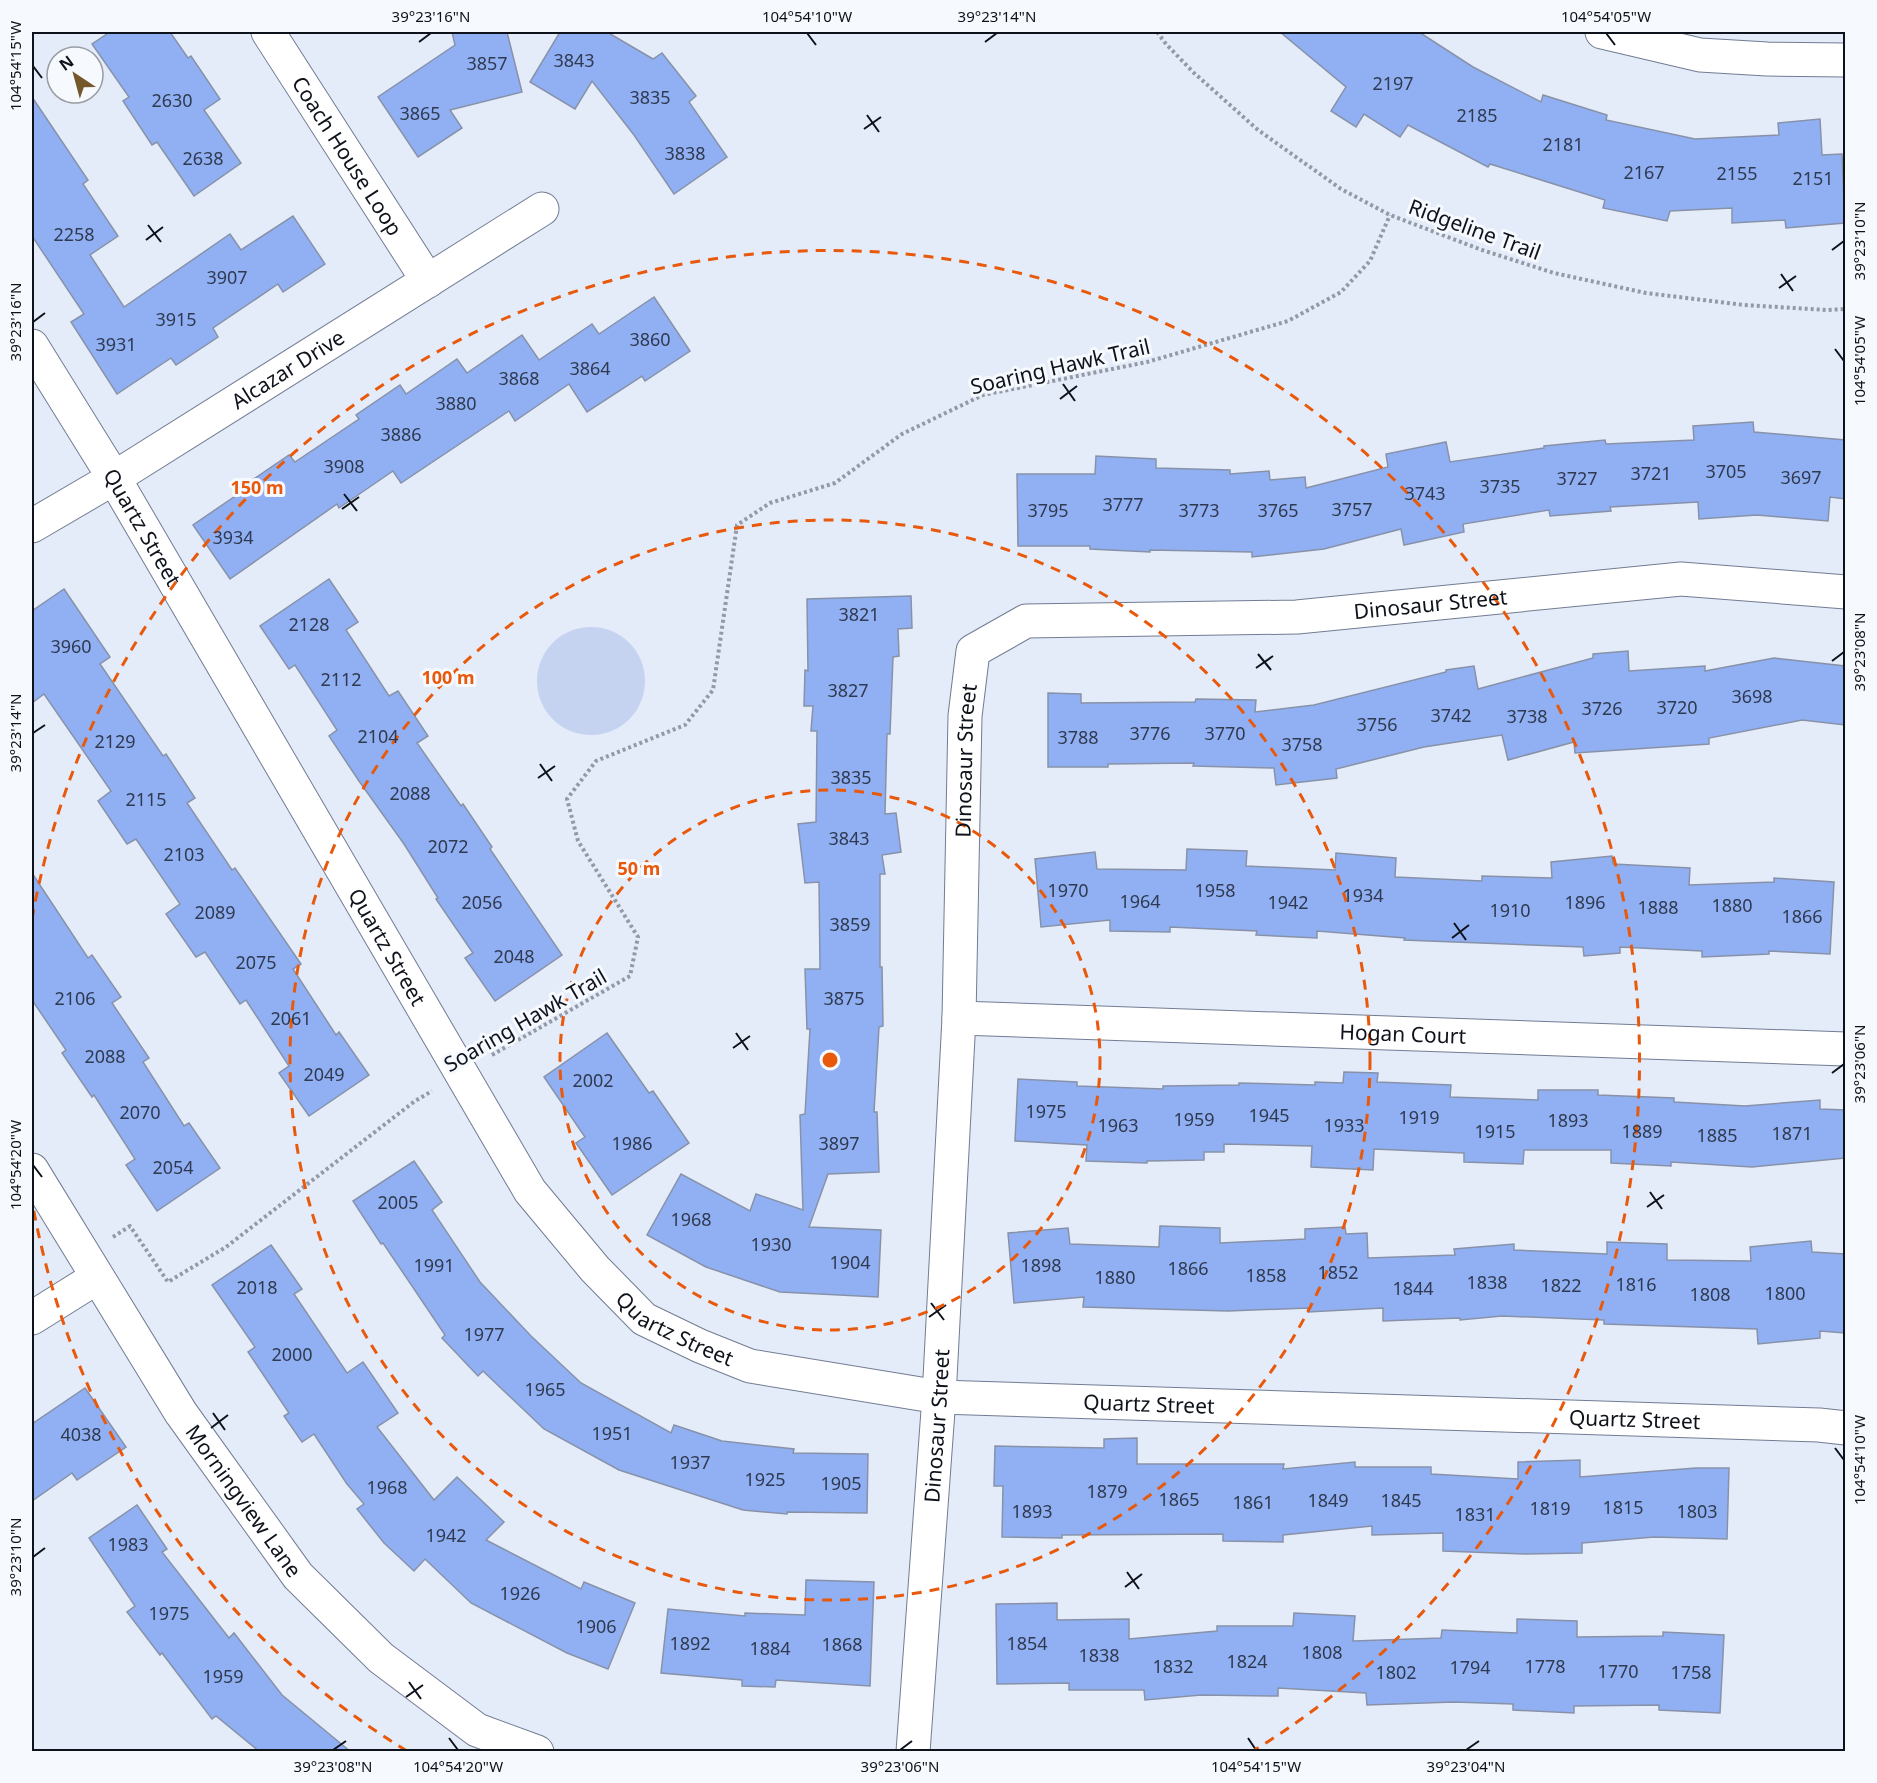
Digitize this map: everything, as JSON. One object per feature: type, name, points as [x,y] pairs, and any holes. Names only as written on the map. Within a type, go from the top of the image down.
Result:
[{"type":"street","name":"Coach House Loop","points":[[268,32],[428,281]]},
{"type":"street","points":[[1602,32],[1700,55],[1767,45],[1845,60]]},
{"type":"street","name":"Alcazar Drive","points":[[32,526],[114,478],[542,209]]},
{"type":"street","name":"Quartz Street","points":[[32,346],[114,478],[530,1191],[595,1269],[644,1318],[700,1346],[750,1366],[939,1397],[1819,1425],[1845,1428]]},
{"type":"street","name":"Dinosaur Street","points":[[913,1752],[939,1397],[959,1018],[964,716],[973,651],[1026,621],[1297,617],[1681,579],[1845,592]]},
{"type":"street","name":"Hogan Court","points":[[959,1018],[1845,1049]]},
{"type":"street","name":"Morningview Lane","points":[[32,1170],[181,1413],[298,1576],[381,1658],[477,1730],[537,1752]]},
{"type":"street","points":[[32,1318],[90,1267]]},
{"type":"path","name":"Ridgeline Trail","points":[[1157,32],[1194,73],[1258,130],[1341,189],[1390,215],[1482,250],[1554,273],[1646,293],[1744,305],[1845,309]]},
{"type":"path","name":"Soaring Hawk Trail","points":[[90,1267],[130,1227],[168,1282],[226,1247],[415,1101],[630,976],[638,937],[578,841],[567,799],[596,761],[685,725],[713,690],[738,525],[770,503],[835,483],[903,434],[983,395],[1147,362],[1288,321],[1341,292],[1370,261],[1390,215]]},
{"type":"shaded area","points":[[591,627],[612,631],[630,642],[641,660],[645,681],[641,702],[630,720],[612,731],[591,735],[570,731],[552,720],[541,702],[537,681],[541,660],[552,642],[570,631]]},
{"type":"building","points":[[110,32],[170,32],[188,58],[191,56],[220,99],[204,110],[241,163],[194,196],[157,142],[152,145],[123,101],[129,97],[105,63],[105,45],[92,44]]},
{"type":"building","points":[[452,32],[507,32],[522,92],[450,110],[462,128],[418,157],[378,97],[455,45]]},
{"type":"building","points":[[560,32],[607,32],[653,59],[662,53],[696,96],[689,102],[727,157],[674,194],[634,135],[592,81],[575,109],[530,82]]},
{"type":"building","points":[[1280,32],[1419,32],[1473,67],[1541,102],[1543,95],[1607,115],[1606,120],[1695,139],[1779,135],[1778,123],[1820,119],[1822,155],[1842,154],[1845,223],[1786,228],[1785,220],[1732,223],[1732,208],[1670,211],[1667,221],[1603,208],[1605,200],[1490,164],[1488,167],[1408,125],[1400,137],[1364,114],[1356,127],[1331,111],[1346,87]]},
{"type":"building","points":[[32,97],[88,180],[83,184],[118,236],[90,255],[124,307],[230,234],[241,250],[293,216],[325,264],[283,292],[278,284],[213,328],[218,337],[176,365],[171,358],[117,394],[71,322],[84,314],[32,236]]},
{"type":"building","points":[[654,297],[690,351],[645,381],[642,376],[587,412],[569,384],[515,421],[509,411],[401,483],[393,471],[339,508],[337,504],[230,579],[193,525],[247,488],[245,485],[289,455],[295,462],[359,419],[356,415],[400,385],[406,394],[457,359],[467,373],[522,335],[539,360],[592,324],[599,334]]},
{"type":"building","points":[[1753,422],[1754,432],[1845,440],[1845,499],[1830,497],[1828,521],[1757,515],[1699,519],[1698,502],[1610,507],[1611,511],[1550,516],[1549,510],[1463,524],[1464,532],[1404,545],[1401,529],[1324,549],[1252,557],[1252,552],[1150,550],[1150,552],[1090,549],[1090,546],[1018,546],[1017,474],[1095,474],[1096,456],[1156,459],[1156,468],[1230,470],[1230,474],[1269,471],[1270,480],[1305,477],[1306,488],[1388,467],[1386,454],[1446,442],[1450,462],[1544,448],[1544,446],[1605,440],[1606,444],[1694,440],[1693,426]]},
{"type":"building","points":[[329,579],[358,622],[346,630],[389,696],[398,691],[428,736],[417,743],[461,806],[463,804],[492,847],[490,849],[562,955],[495,1001],[465,958],[473,953],[436,899],[438,898],[404,844],[329,736],[337,730],[295,665],[289,669],[260,626]]},
{"type":"building","points":[[64,589],[110,657],[100,664],[163,756],[166,754],[195,798],[187,803],[232,870],[235,868],[301,964],[293,969],[336,1035],[339,1032],[369,1075],[309,1116],[279,1073],[289,1066],[246,1000],[240,1004],[205,952],[196,957],[166,914],[180,904],[136,839],[127,844],[98,801],[111,791],[44,694],[32,703],[32,611]]},
{"type":"building","points":[[911,596],[912,628],[898,629],[899,656],[893,657],[890,734],[887,734],[885,814],[896,813],[901,852],[882,855],[885,874],[880,874],[880,967],[882,967],[883,1026],[879,1027],[874,1112],[877,1112],[879,1172],[828,1174],[809,1227],[881,1230],[878,1297],[780,1292],[706,1267],[647,1235],[681,1174],[750,1211],[756,1194],[803,1210],[800,1115],[805,1114],[810,1029],[807,1029],[805,969],[820,969],[819,882],[805,883],[798,824],[816,822],[817,731],[811,731],[813,706],[804,706],[805,670],[808,671],[807,599]]},
{"type":"building","points":[[1628,651],[1629,671],[1705,666],[1705,671],[1774,658],[1845,666],[1845,725],[1802,720],[1709,738],[1709,744],[1575,753],[1574,742],[1508,760],[1502,735],[1424,747],[1336,769],[1337,778],[1276,785],[1274,768],[1193,766],[1194,763],[1048,767],[1048,693],[1081,694],[1081,703],[1195,702],[1196,699],[1256,700],[1255,712],[1314,705],[1446,672],[1446,670],[1474,666],[1478,689],[1593,658],[1593,654]]},
{"type":"building","points":[[1187,849],[1247,851],[1246,866],[1335,870],[1336,853],[1396,858],[1395,877],[1482,881],[1482,876],[1552,878],[1551,862],[1612,856],[1613,864],[1690,868],[1689,885],[1774,882],[1774,878],[1834,882],[1830,954],[1769,951],[1769,954],[1702,957],[1702,951],[1620,947],[1620,953],[1584,956],[1583,947],[1404,940],[1405,938],[1317,931],[1317,938],[1256,935],[1257,931],[1170,927],[1170,932],[1110,931],[1110,920],[1041,927],[1035,859],[1095,852],[1097,869],[1186,870]]},
{"type":"building","points":[[32,873],[88,958],[92,955],[121,997],[112,1003],[149,1058],[143,1062],[184,1126],[189,1123],[220,1168],[157,1211],[126,1165],[135,1159],[94,1095],[92,1097],[62,1053],[66,1050],[32,1000]]},
{"type":"building","points":[[607,1033],[649,1093],[653,1091],[689,1143],[612,1195],[576,1143],[585,1137],[544,1077]]},
{"type":"building","points":[[1344,1072],[1378,1073],[1377,1082],[1451,1085],[1450,1097],[1538,1100],[1538,1090],[1598,1090],[1598,1095],[1674,1098],[1674,1102],[1745,1106],[1820,1100],[1820,1109],[1845,1110],[1845,1158],[1752,1167],[1671,1162],[1671,1166],[1611,1163],[1611,1150],[1524,1150],[1523,1164],[1464,1162],[1464,1153],[1374,1149],[1373,1170],[1311,1167],[1312,1146],[1224,1144],[1224,1152],[1204,1152],[1204,1160],[1147,1161],[1147,1163],[1086,1161],[1087,1145],[1015,1141],[1018,1079],[1077,1082],[1077,1086],[1163,1089],[1163,1086],[1239,1085],[1239,1083],[1315,1085],[1315,1082],[1343,1083]]},
{"type":"building","points":[[414,1161],[442,1202],[432,1210],[480,1282],[531,1336],[581,1383],[671,1433],[674,1425],[722,1441],[794,1449],[793,1453],[868,1454],[867,1513],[787,1512],[787,1514],[743,1510],[619,1470],[544,1429],[483,1371],[478,1376],[442,1338],[445,1335],[353,1201]]},
{"type":"building","points":[[1160,1226],[1220,1228],[1220,1243],[1305,1239],[1305,1229],[1345,1227],[1346,1234],[1367,1233],[1368,1258],[1455,1255],[1454,1249],[1514,1244],[1514,1250],[1607,1254],[1607,1242],[1667,1244],[1667,1260],[1751,1261],[1750,1247],[1811,1241],[1812,1252],[1845,1254],[1845,1333],[1820,1331],[1820,1338],[1758,1344],[1757,1329],[1604,1324],[1604,1320],[1502,1316],[1460,1320],[1460,1318],[1383,1321],[1383,1308],[1308,1312],[1308,1308],[1228,1311],[1083,1307],[1084,1297],[1014,1303],[1008,1233],[1068,1228],[1070,1244],[1159,1247]]},
{"type":"building","points":[[271,1245],[302,1289],[294,1294],[347,1373],[363,1362],[398,1413],[377,1427],[434,1500],[457,1477],[504,1522],[486,1540],[581,1589],[584,1582],[635,1603],[608,1669],[567,1653],[471,1603],[425,1559],[414,1571],[384,1543],[357,1509],[364,1504],[347,1484],[314,1434],[302,1442],[284,1416],[289,1413],[248,1352],[255,1347],[212,1285]]},
{"type":"building","points":[[85,1388],[126,1447],[77,1480],[72,1473],[32,1501],[32,1424]]},
{"type":"building","points":[[1137,1438],[1137,1464],[1284,1464],[1283,1469],[1355,1462],[1355,1467],[1431,1467],[1431,1474],[1518,1479],[1518,1462],[1580,1460],[1580,1477],[1696,1468],[1729,1468],[1727,1539],[1654,1537],[1582,1543],[1582,1553],[1525,1554],[1443,1551],[1443,1533],[1372,1535],[1372,1526],[1283,1535],[1283,1542],[1223,1541],[1223,1534],[1062,1535],[1062,1538],[1002,1537],[1003,1486],[994,1486],[995,1446],[1104,1448],[1104,1439]]},
{"type":"building","points":[[137,1505],[167,1549],[162,1552],[229,1638],[234,1633],[282,1695],[351,1752],[260,1752],[216,1716],[212,1719],[162,1653],[160,1655],[127,1612],[135,1606],[89,1538]]},
{"type":"building","points":[[806,1580],[874,1582],[870,1686],[776,1680],[775,1687],[742,1686],[742,1680],[661,1673],[668,1609],[745,1616],[745,1613],[805,1615]]},
{"type":"building","points":[[1057,1603],[1057,1620],[1129,1619],[1129,1639],[1217,1631],[1217,1626],[1293,1626],[1294,1613],[1355,1616],[1353,1641],[1441,1638],[1442,1630],[1517,1633],[1517,1619],[1577,1621],[1577,1637],[1663,1636],[1663,1632],[1724,1635],[1720,1713],[1659,1710],[1659,1705],[1574,1706],[1574,1713],[1513,1710],[1513,1704],[1454,1702],[1367,1705],[1366,1693],[1278,1688],[1278,1696],[1201,1695],[1145,1700],[1144,1690],[1069,1690],[1069,1683],[997,1684],[996,1604]]}]
